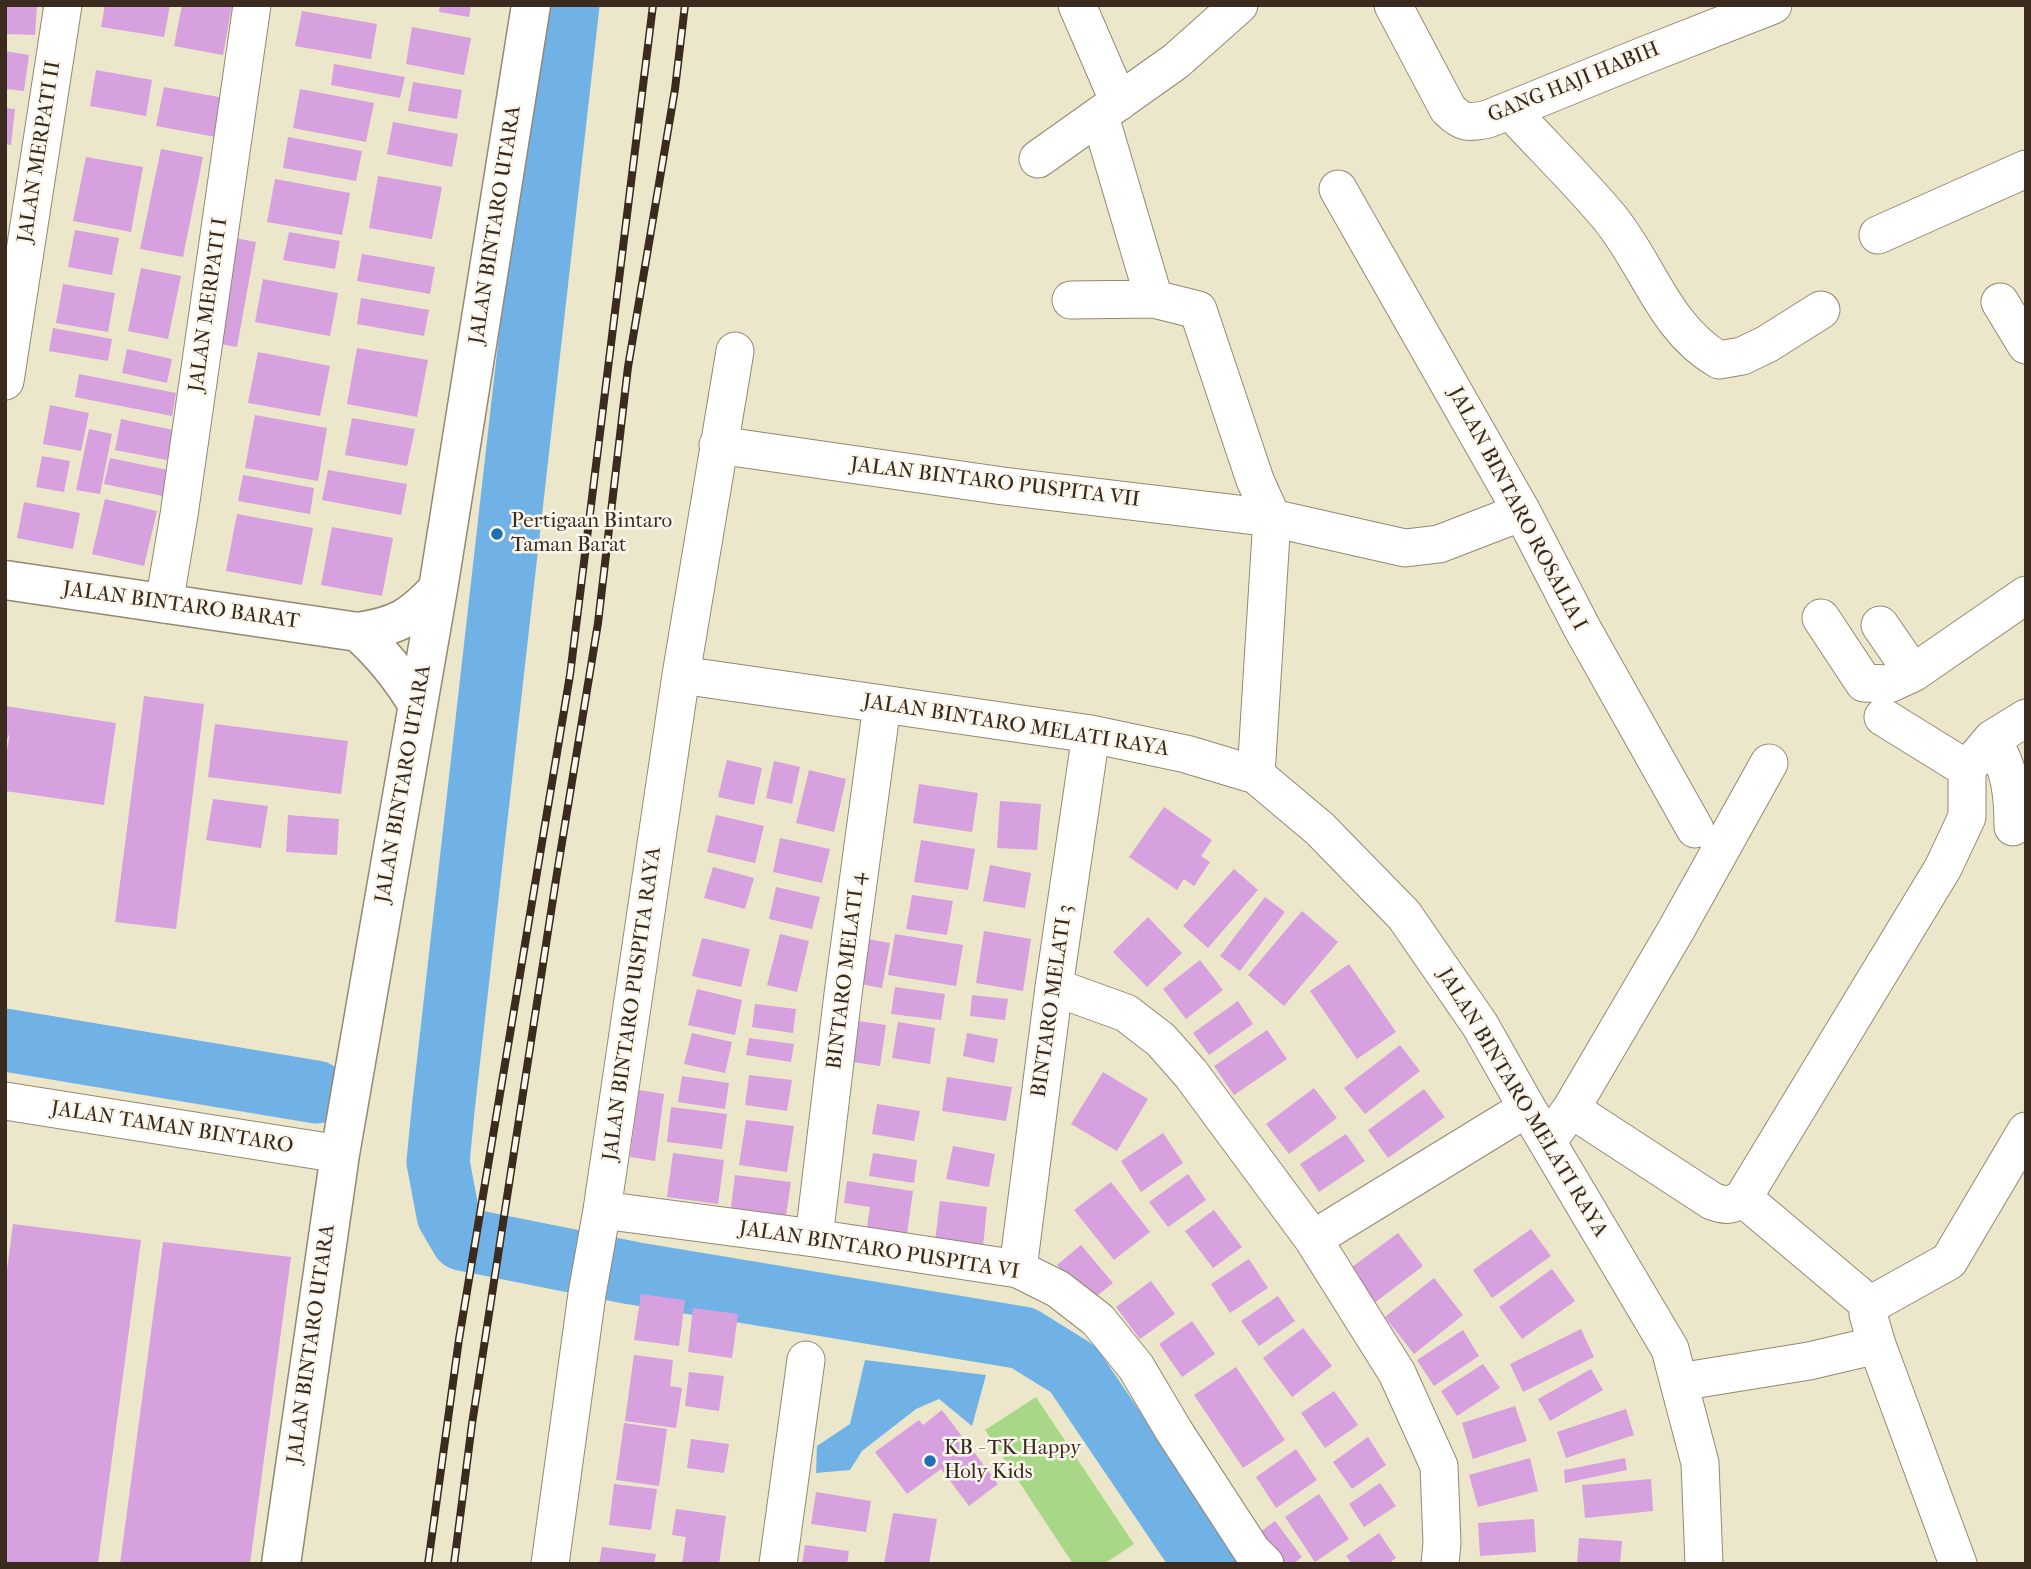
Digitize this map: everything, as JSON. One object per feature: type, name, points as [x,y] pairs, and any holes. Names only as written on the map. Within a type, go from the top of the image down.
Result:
[{"type":"main road","name":"JALAN BINTARO UTARA","points":[[281,1564],[340,1154],[438,589],[531,5]]},
{"type":"main road","name":"JALAN BINTARO BARAT","points":[[5,580],[358,632],[381,629],[403,620],[422,607],[438,589]]},
{"type":"main road","points":[[358,632],[391,665],[418,705]]},
{"type":"street","name":"JALAN MERPATI II","points":[[5,381],[63,5]]},
{"type":"street","name":"JALAN MERPATI I","points":[[164,604],[252,5]]},
{"type":"street","points":[[1077,5],[1111,116],[1154,299]]},
{"type":"street","points":[[1038,159],[1111,116],[1239,5]]},
{"type":"street","name":"GANG HAJI HABIH","points":[[1393,5],[1448,109],[1462,121],[1474,122],[1488,119],[1773,5]]},
{"type":"street","points":[[1510,110],[1610,219],[1657,294],[1681,328],[1703,351],[1719,360],[1742,356],[1768,344],[1821,310]]},
{"type":"street","points":[[1878,235],[2026,169]]},
{"type":"street","name":"JALAN BINTARO ROSALIA I","points":[[1338,190],[1522,512],[1582,628],[1695,829]]},
{"type":"street","points":[[1071,300],[1154,299],[1198,310],[1255,480],[1272,517],[1256,775]]},
{"type":"street","points":[[2000,302],[2026,345]]},
{"type":"street","name":"JALAN BINTARO PUSPITA RAYA","points":[[550,1564],[587,1294],[600,1224],[681,675],[735,351]]},
{"type":"street","name":"JALAN BINTARO PUSPITA VII","points":[[718,445],[1003,486],[1272,517],[1405,548],[1439,544],[1522,512]]},
{"type":"street","points":[[1821,618],[1864,683],[1889,684],[1913,673],[2026,595]]},
{"type":"street","points":[[1881,625],[1913,673]]},
{"type":"street","name":"JALAN BINTARO MELATI RAYA","points":[[681,675],[1091,734],[1186,754],[1256,775],[1320,829],[1404,915],[1480,1025],[1671,1349],[1700,1463],[1704,1564]]},
{"type":"street","name":"BINTARO MELATI 4","points":[[814,1238],[843,994],[882,705]]},
{"type":"street","points":[[1883,717],[1967,769]]},
{"type":"street","points":[[1571,1109],[1712,1201],[1733,1205],[1743,1198],[1943,868],[1966,817],[1967,769],[1992,739],[2026,718]]},
{"type":"street","name":"BINTARO MELATI 3","points":[[1018,1269],[1054,987],[1091,734]]},
{"type":"street","points":[[1966,817],[2020,831],[2010,779],[2003,757],[1992,739]]},
{"type":"street","points":[[1547,1141],[1571,1109],[1676,930],[1769,763]]},
{"type":"street","points":[[1054,987],[1126,1013],[1161,1040],[1191,1074],[1313,1239],[1397,1373],[1439,1466],[1442,1543],[1440,1564]]},
{"type":"street","name":"JALAN TAMAN BINTARO","points":[[5,1101],[340,1154]]},
{"type":"street","points":[[1313,1239],[1527,1108]]},
{"type":"street","points":[[1958,1564],[1868,1314],[1870,1305],[1949,1261],[2026,1131]]},
{"type":"street","points":[[1743,1198],[1870,1305]]},
{"type":"street","name":"JALAN BINTARO PUSPITA VI","points":[[600,1224],[814,1238],[1018,1269],[1058,1289],[1098,1320],[1136,1367],[1252,1551],[1265,1564]]},
{"type":"street","points":[[1679,1382],[1809,1361],[1877,1345]]},
{"type":"street","points":[[778,1564],[806,1360]]},
{"type":"green space","points":[[1036,1397],[1134,1544],[1104,1564],[1073,1564],[985,1430]]},
{"type":"water","points":[[865,1360],[986,1375],[972,1426],[939,1399],[916,1409],[862,1451],[850,1470],[816,1473],[817,1446],[850,1424]]},
{"type":"building","points":[[5,5],[37,5],[35,35],[5,34]]},
{"type":"building","points":[[105,5],[170,5],[164,37],[101,27]]},
{"type":"building","points":[[182,5],[232,5],[223,55],[174,46]]},
{"type":"building","points":[[440,5],[471,5],[469,17],[439,12]]},
{"type":"building","points":[[302,11],[377,24],[371,59],[295,46]]},
{"type":"building","points":[[412,27],[471,38],[464,75],[406,64]]},
{"type":"building","points":[[5,51],[29,55],[24,91],[5,89]]},
{"type":"building","points":[[334,64],[405,77],[400,98],[331,85]]},
{"type":"building","points":[[96,70],[152,80],[146,116],[90,106]]},
{"type":"building","points":[[413,82],[462,90],[457,119],[408,111]]},
{"type":"building","points":[[164,87],[224,98],[216,137],[156,126]]},
{"type":"building","points":[[300,89],[374,103],[366,142],[293,128]]},
{"type":"building","points":[[5,108],[15,109],[11,145],[5,144]]},
{"type":"building","points":[[393,122],[458,134],[452,167],[387,154]]},
{"type":"building","points":[[288,137],[362,151],[356,181],[283,168]]},
{"type":"building","points":[[161,149],[203,157],[183,257],[140,249]]},
{"type":"building","points":[[86,157],[143,167],[131,232],[73,221]]},
{"type":"building","points":[[378,176],[442,187],[432,239],[369,228]]},
{"type":"building","points":[[275,179],[350,193],[342,235],[267,222]]},
{"type":"building","points":[[75,230],[119,238],[112,275],[68,267]]},
{"type":"building","points":[[289,232],[340,241],[335,269],[283,260]]},
{"type":"building","points":[[224,236],[256,242],[237,347],[205,341]]},
{"type":"building","points":[[362,254],[435,267],[430,294],[357,281]]},
{"type":"building","points":[[141,268],[181,276],[168,339],[128,331]]},
{"type":"building","points":[[263,279],[338,293],[330,336],[255,322]]},
{"type":"building","points":[[63,284],[115,293],[108,332],[56,323]]},
{"type":"building","points":[[361,298],[429,310],[424,336],[357,324]]},
{"type":"building","points":[[53,328],[112,339],[108,361],[49,351]]},
{"type":"building","points":[[357,348],[428,360],[417,417],[347,404]]},
{"type":"building","points":[[127,349],[172,359],[167,383],[122,373]]},
{"type":"building","points":[[258,352],[330,366],[320,416],[248,403]]},
{"type":"building","points":[[79,374],[176,393],[172,416],[75,397]]},
{"type":"building","points":[[50,405],[89,413],[81,451],[43,444]]},
{"type":"building","points":[[255,415],[327,428],[318,481],[245,468]]},
{"type":"building","points":[[352,418],[415,429],[407,466],[345,455]]},
{"type":"building","points":[[121,419],[173,430],[167,460],[115,450]]},
{"type":"building","points":[[89,429],[112,434],[100,494],[76,490]]},
{"type":"building","points":[[42,456],[70,461],[64,492],[36,487]]},
{"type":"building","points":[[110,458],[168,470],[163,496],[104,484]]},
{"type":"building","points":[[328,470],[407,484],[401,515],[322,500]]},
{"type":"building","points":[[243,475],[314,488],[310,514],[238,501]]},
{"type":"building","points":[[105,499],[157,511],[144,566],[92,554]]},
{"type":"building","points":[[24,502],[80,513],[73,549],[17,538]]},
{"type":"building","points":[[237,514],[313,528],[302,585],[226,571]]},
{"type":"building","points":[[332,527],[393,538],[382,596],[321,585]]},
{"type":"building","points":[[144,696],[204,704],[176,929],[115,922]]},
{"type":"building","points":[[5,706],[116,723],[104,805],[5,791],[5,762],[10,732],[5,745]]},
{"type":"building","points":[[215,724],[348,741],[341,794],[208,777]]},
{"type":"building","points":[[727,760],[762,768],[754,805],[718,797]]},
{"type":"building","points":[[774,761],[800,767],[792,804],[766,798]]},
{"type":"building","points":[[809,770],[846,779],[834,832],[796,823]]},
{"type":"building","points":[[919,784],[978,793],[972,832],[913,823]]},
{"type":"building","points":[[213,799],[268,806],[261,848],[206,840]]},
{"type":"building","points":[[1000,801],[1041,804],[1037,850],[997,848]]},
{"type":"building","points":[[1164,807],[1212,840],[1201,856],[1210,862],[1194,886],[1184,879],[1177,890],[1129,857]]},
{"type":"building","points":[[288,815],[339,819],[337,855],[286,852]]},
{"type":"building","points":[[716,815],[764,826],[755,863],[707,852]]},
{"type":"building","points":[[780,838],[830,849],[822,883],[773,872]]},
{"type":"building","points":[[921,840],[975,849],[968,890],[914,882]]},
{"type":"building","points":[[990,865],[1031,873],[1025,908],[983,901]]},
{"type":"building","points":[[713,867],[754,878],[745,909],[704,898]]},
{"type":"building","points":[[1234,869],[1258,890],[1208,948],[1183,926]]},
{"type":"building","points":[[776,887],[820,897],[812,929],[769,919]]},
{"type":"building","points":[[912,895],[953,901],[947,935],[906,929]]},
{"type":"building","points":[[1265,897],[1285,912],[1240,971],[1220,956]]},
{"type":"building","points":[[1302,911],[1338,942],[1284,1006],[1248,975]]},
{"type":"building","points":[[1148,917],[1182,953],[1147,987],[1113,952]]},
{"type":"building","points":[[984,931],[1031,939],[1023,991],[976,983]]},
{"type":"building","points":[[780,934],[809,941],[797,992],[767,985]]},
{"type":"building","points":[[895,934],[963,945],[956,986],[888,975]]},
{"type":"building","points":[[702,938],[750,949],[741,987],[692,976]]},
{"type":"building","points":[[863,938],[890,943],[882,988],[855,983]]},
{"type":"building","points":[[1200,960],[1223,990],[1186,1019],[1163,989]]},
{"type":"building","points":[[1349,964],[1396,1032],[1357,1059],[1310,991]]},
{"type":"building","points":[[895,987],[945,994],[941,1020],[891,1014]]},
{"type":"building","points":[[697,989],[742,1000],[735,1035],[688,1025]]},
{"type":"building","points":[[972,995],[1008,999],[1005,1020],[970,1016]]},
{"type":"building","points":[[1238,1001],[1253,1024],[1209,1055],[1193,1033]]},
{"type":"building","points":[[755,1004],[796,1009],[793,1033],[752,1027]]},
{"type":"building","points":[[858,1021],[886,1025],[880,1066],[852,1062]]},
{"type":"building","points":[[898,1022],[935,1028],[930,1064],[892,1058]]},
{"type":"building","points":[[1267,1030],[1287,1059],[1234,1095],[1214,1066]]},
{"type":"building","points":[[692,1033],[732,1042],[725,1073],[684,1064]]},
{"type":"building","points":[[967,1033],[998,1039],[994,1063],[963,1056]]},
{"type":"building","points":[[749,1038],[794,1044],[791,1062],[746,1055]]},
{"type":"building","points":[[1400,1045],[1420,1071],[1365,1114],[1344,1088]]},
{"type":"building","points":[[1103,1072],[1148,1099],[1117,1151],[1071,1124]]},
{"type":"building","points":[[749,1075],[792,1080],[787,1111],[745,1105]]},
{"type":"building","points":[[682,1076],[729,1083],[725,1109],[678,1102]]},
{"type":"building","points":[[947,1077],[1012,1087],[1006,1121],[942,1111]]},
{"type":"building","points":[[1314,1088],[1337,1118],[1289,1154],[1266,1124]]},
{"type":"building","points":[[1424,1089],[1445,1117],[1388,1158],[1368,1130]]},
{"type":"building","points":[[639,1090],[664,1094],[655,1161],[630,1157]]},
{"type":"building","points":[[877,1104],[920,1111],[914,1141],[872,1134]]},
{"type":"building","points":[[671,1107],[727,1114],[722,1149],[667,1142]]},
{"type":"building","points":[[746,1120],[794,1126],[787,1172],[739,1165]]},
{"type":"building","points":[[1163,1133],[1183,1163],[1141,1192],[1121,1161]]},
{"type":"building","points":[[1346,1134],[1365,1161],[1319,1192],[1300,1164]]},
{"type":"building","points":[[953,1146],[995,1154],[989,1187],[946,1179]]},
{"type":"building","points":[[673,1153],[724,1160],[718,1204],[667,1197]]},
{"type":"building","points":[[873,1153],[917,1160],[914,1183],[869,1176]]},
{"type":"building","points":[[1188,1174],[1206,1200],[1168,1227],[1149,1202]]},
{"type":"building","points":[[735,1175],[791,1182],[785,1222],[730,1215]]},
{"type":"building","points":[[847,1181],[913,1191],[906,1241],[866,1234],[870,1207],[844,1203]]},
{"type":"building","points":[[1111,1182],[1150,1232],[1114,1260],[1074,1210]]},
{"type":"building","points":[[940,1201],[987,1207],[983,1247],[935,1241]]},
{"type":"building","points":[[1214,1210],[1242,1247],[1213,1268],[1185,1231]]},
{"type":"building","points":[[13,1224],[141,1240],[98,1564],[5,1564],[5,1285]]},
{"type":"building","points":[[1531,1229],[1551,1256],[1492,1298],[1473,1270]]},
{"type":"building","points":[[1398,1233],[1423,1266],[1373,1304],[1348,1270]]},
{"type":"building","points":[[163,1242],[291,1257],[250,1564],[120,1564]]},
{"type":"building","points":[[1081,1245],[1113,1283],[1088,1303],[1057,1265]]},
{"type":"building","points":[[1249,1259],[1268,1288],[1230,1313],[1211,1284]]},
{"type":"building","points":[[1552,1269],[1575,1301],[1522,1339],[1499,1307]]},
{"type":"building","points":[[1434,1278],[1463,1315],[1414,1354],[1385,1317]]},
{"type":"building","points":[[1151,1281],[1175,1314],[1140,1339],[1116,1307]]},
{"type":"building","points":[[641,1294],[685,1300],[679,1346],[634,1340]]},
{"type":"building","points":[[1278,1296],[1295,1321],[1259,1346],[1241,1321]]},
{"type":"building","points":[[693,1308],[738,1314],[732,1358],[688,1352]]},
{"type":"building","points":[[1192,1321],[1215,1354],[1182,1377],[1159,1344]]},
{"type":"building","points":[[1303,1328],[1332,1366],[1292,1397],[1263,1358]]},
{"type":"building","points":[[1581,1329],[1594,1357],[1523,1392],[1510,1364]]},
{"type":"building","points":[[1463,1330],[1479,1356],[1434,1386],[1417,1360]]},
{"type":"building","points":[[634,1355],[673,1360],[670,1386],[682,1388],[676,1428],[625,1421]]},
{"type":"building","points":[[1483,1364],[1500,1388],[1457,1416],[1441,1391]]},
{"type":"building","points":[[1236,1367],[1285,1440],[1243,1468],[1194,1395]]},
{"type":"building","points":[[1591,1369],[1603,1390],[1550,1421],[1538,1399]]},
{"type":"building","points":[[689,1372],[724,1376],[719,1411],[685,1406]]},
{"type":"building","points":[[1334,1391],[1358,1425],[1325,1448],[1301,1413]]},
{"type":"building","points":[[1515,1406],[1527,1441],[1473,1459],[1462,1423]]},
{"type":"building","points":[[1626,1409],[1634,1435],[1566,1458],[1557,1432]]},
{"type":"building","name":"KB - TK Happy Holy Kids","points":[[942,1410],[998,1484],[969,1506],[941,1469],[907,1494],[875,1452],[919,1420],[923,1425]]},
{"type":"building","points":[[624,1423],[667,1429],[659,1486],[616,1480]]},
{"type":"building","points":[[1368,1437],[1386,1465],[1352,1489],[1333,1462]]},
{"type":"building","points":[[691,1439],[729,1444],[724,1473],[687,1468]]},
{"type":"building","points":[[1296,1449],[1317,1480],[1276,1508],[1256,1477]]},
{"type":"building","points":[[1530,1458],[1538,1491],[1478,1507],[1469,1475]]},
{"type":"building","points":[[1625,1458],[1627,1470],[1565,1483],[1564,1470]]},
{"type":"building","points":[[1651,1479],[1653,1511],[1585,1518],[1582,1485]]},
{"type":"building","points":[[1380,1483],[1396,1506],[1364,1527],[1349,1504]]},
{"type":"building","points":[[614,1484],[657,1489],[651,1530],[609,1525]]},
{"type":"building","points":[[816,1492],[871,1501],[866,1532],[811,1524]]},
{"type":"building","points":[[1319,1494],[1349,1539],[1315,1562],[1285,1517]]},
{"type":"building","points":[[676,1509],[726,1516],[719,1564],[682,1564],[686,1537],[672,1535]]},
{"type":"building","points":[[893,1513],[937,1519],[929,1564],[884,1564]]},
{"type":"building","points":[[1534,1519],[1536,1552],[1480,1556],[1478,1523]]},
{"type":"building","points":[[1275,1521],[1302,1557],[1293,1564],[1277,1564],[1256,1535]]},
{"type":"building","points":[[1379,1533],[1396,1558],[1388,1564],[1352,1564],[1346,1556]]},
{"type":"building","points":[[1579,1538],[1622,1541],[1620,1564],[1577,1564]]},
{"type":"building","points":[[805,1545],[849,1551],[847,1564],[802,1564]]},
{"type":"building","points":[[602,1547],[656,1554],[654,1564],[599,1564]]},
{"type":"waterway","points":[[568,5],[444,1101],[438,1162],[448,1215],[462,1239],[632,1273],[1023,1338],[1073,1369],[1205,1564]]},
{"type":"waterway","points":[[5,1040],[316,1092]]},
{"type":"railway","points":[[428,1564],[459,1339],[570,675],[653,5]]},
{"type":"railway","points":[[454,1564],[472,1424],[598,623],[628,367],[675,89],[685,5]]},
{"type":"place","name":"Pertigaan Bintaro Taman Barat","points":[[497,534]]},
{"type":"place","name":"KB - TK Happy Holy Kids","points":[[930,1461]]}]
